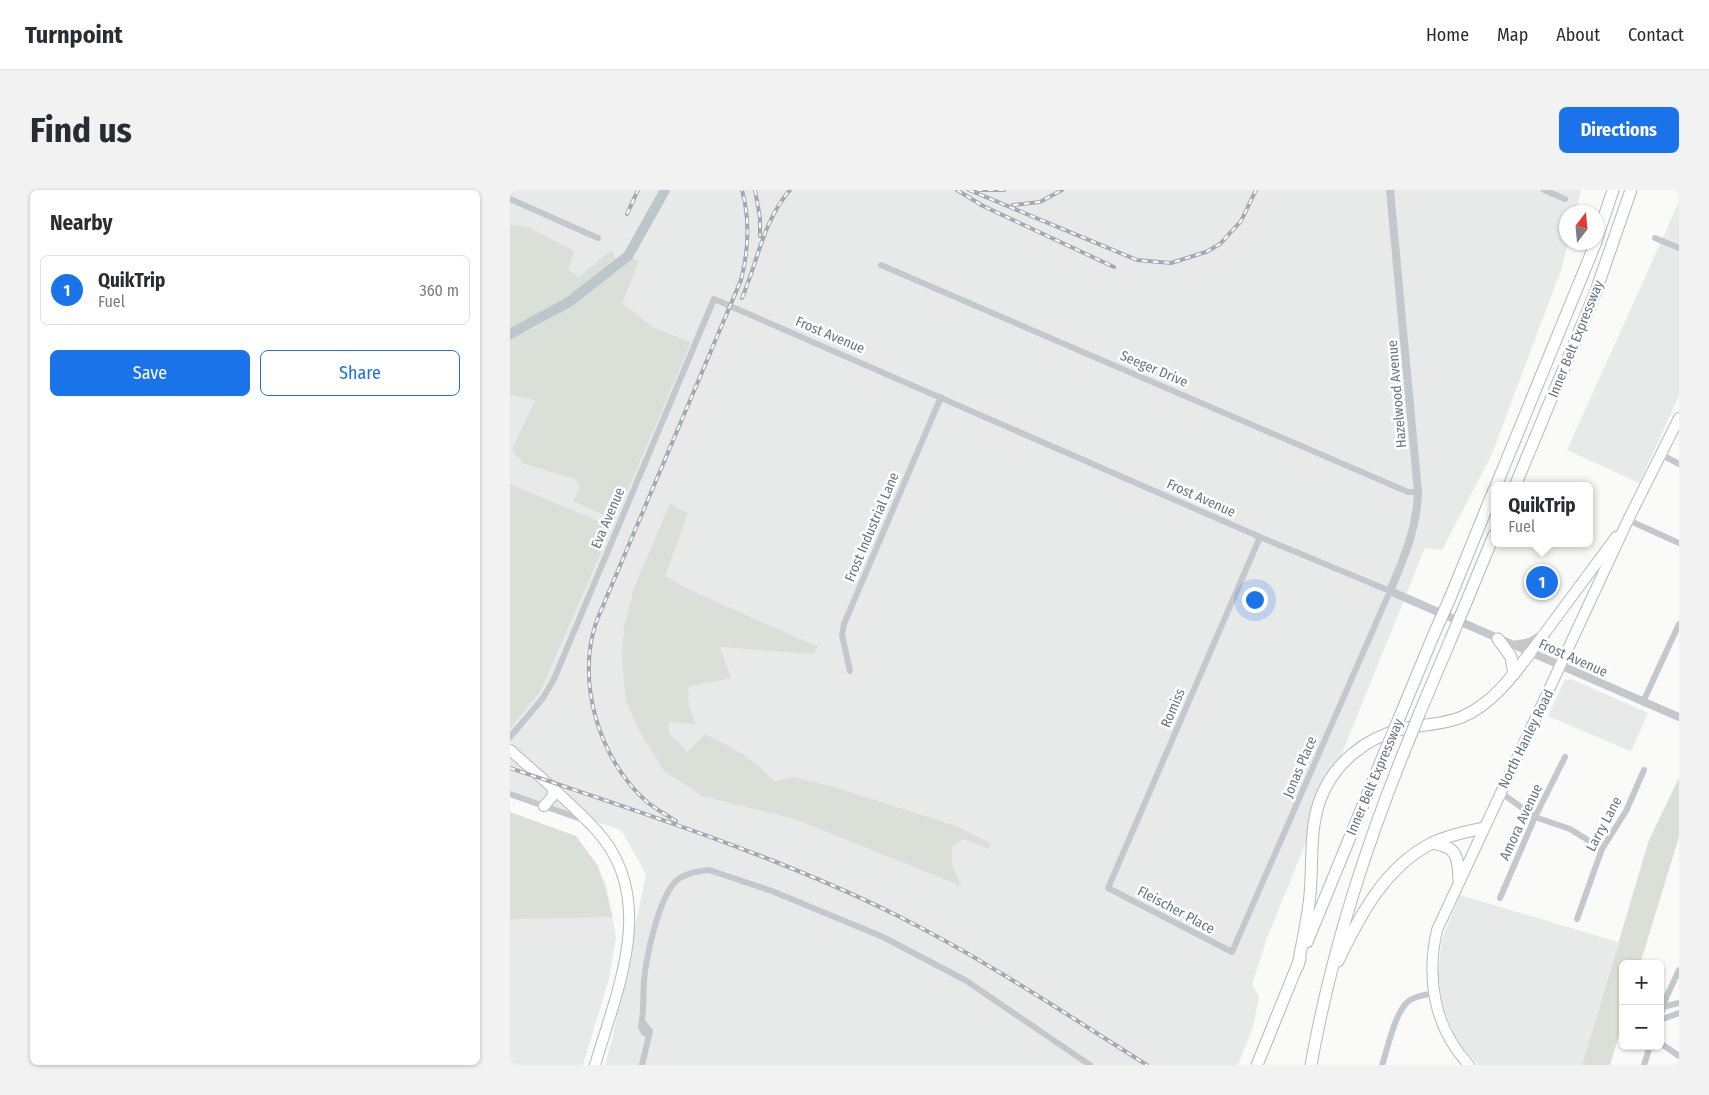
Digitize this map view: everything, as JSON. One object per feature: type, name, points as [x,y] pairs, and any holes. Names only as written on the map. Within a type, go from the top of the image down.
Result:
[{"type":"highway","name":"Inner Belt Expressway","points":[[1604,218],[1613,190]]},
{"type":"highway","name":"Inner Belt Expressway","points":[[1517,482],[1596,291],[1631,190]]},
{"type":"highway","name":"Inner Belt Expressway","points":[[1498,482],[1593,250]]},
{"type":"highway","name":"Inner Belt Expressway","points":[[1257,1065],[1491,497]]},
{"type":"highway","name":"Inner Belt Expressway","points":[[1311,1065],[1328,983],[1361,864],[1420,712],[1491,542]]},
{"type":"highway","points":[[1498,639],[1511,657],[1514,674]]},
{"type":"highway","points":[[1298,966],[1310,897],[1314,820],[1320,799],[1334,774],[1354,753],[1378,737],[1404,729],[1451,721],[1471,712],[1494,696],[1530,653]]},
{"type":"highway","points":[[1328,983],[1352,932],[1371,900],[1407,860],[1432,843],[1483,828]]},
{"type":"highway","points":[[1432,843],[1447,846],[1454,851],[1458,859],[1459,880]]},
{"type":"main road","name":"North Hanley Road","points":[[1469,1065],[1454,1050],[1438,1016],[1433,993],[1432,962],[1435,936],[1483,828],[1561,666],[1628,520],[1662,456],[1679,418]]},
{"type":"main road","points":[[1530,653],[1628,520]]},
{"type":"main road","points":[[510,750],[601,836],[616,860],[627,891],[630,914],[626,957],[595,1065]]},
{"type":"main road","points":[[544,806],[549,802],[553,789]]},
{"type":"street","name":"Hazelwood Avenue","points":[[1390,190],[1418,492],[1418,512],[1414,528],[1390,591]]},
{"type":"street","points":[[1544,190],[1565,199]]},
{"type":"street","points":[[510,198],[598,238]]},
{"type":"street","points":[[1655,238],[1679,248]]},
{"type":"street","name":"Seeger Drive","points":[[881,265],[1408,492],[1418,492]]},
{"type":"street","name":"Frost Avenue","points":[[714,299],[1679,718]]},
{"type":"street","name":"Eva Avenue","points":[[510,737],[543,698],[554,679],[714,299]]},
{"type":"street","name":"Frost Industrial Lane","points":[[850,670],[842,635],[844,624],[941,397]]},
{"type":"street","points":[[1662,456],[1679,464]]},
{"type":"street","points":[[1628,520],[1679,543]]},
{"type":"street","name":"Romiss","points":[[1108,888],[1260,537]]},
{"type":"street","name":"Jonas Place","points":[[1232,952],[1390,591]]},
{"type":"street","points":[[1643,702],[1679,624]]},
{"type":"street","points":[[1511,644],[1530,642],[1546,632]]},
{"type":"street","name":"Amora Avenue","points":[[1500,898],[1535,817],[1565,758]]},
{"type":"street","name":"Larry Lane","points":[[1577,919],[1602,849],[1626,811],[1644,770]]},
{"type":"street","points":[[1500,792],[1535,817],[1570,829],[1602,849]]},
{"type":"street","points":[[510,794],[586,821]]},
{"type":"street","points":[[642,1065],[648,1034],[644,1033],[641,1026],[644,980],[649,946],[669,890],[687,874],[709,870],[772,890],[881,936],[965,980],[1090,1065]]},
{"type":"street","name":"Fleischer Place","points":[[1108,888],[1232,952]]},
{"type":"street","points":[[1664,1005],[1679,970]]},
{"type":"street","points":[[1382,1065],[1399,1014],[1404,1005],[1411,999],[1433,993]]},
{"type":"street","points":[[1664,1007],[1679,1003]]},
{"type":"street","points":[[1664,1017],[1679,1013]]},
{"type":"street","points":[[1664,1046],[1679,1056]]},
{"type":"street","points":[[1644,1065],[1649,1050]]},
{"type":"shaded area","points":[[510,190],[1581,190],[1578,205],[1559,205],[1559,250],[1566,250],[1561,270],[1492,454],[1442,550],[1425,548],[1266,941],[1252,985],[1259,996],[1253,1027],[1238,1065],[605,1065],[612,1040],[646,874],[621,830],[510,793]]},
{"type":"shaded area","points":[[1679,202],[1679,396],[1639,483],[1567,450]]},
{"type":"shaded area","points":[[510,225],[528,227],[574,251],[568,270],[579,277],[612,250],[616,261],[573,296],[510,332]]},
{"type":"shaded area","points":[[630,258],[639,261],[622,303],[652,327],[691,342],[615,520],[573,501],[580,487],[575,479],[524,464],[512,450],[535,400],[510,395],[510,339],[527,332],[558,313],[588,292]]},
{"type":"shaded area","points":[[510,484],[612,527],[540,692],[510,728]]},
{"type":"shaded area","points":[[670,504],[688,513],[665,576],[690,590],[818,647],[814,654],[720,647],[731,678],[688,687],[689,707],[696,725],[669,721],[669,733],[687,752],[705,734],[742,754],[759,766],[774,781],[794,777],[834,787],[956,826],[990,843],[989,849],[963,839],[952,847],[952,865],[961,886],[795,819],[702,796],[664,771],[638,729],[626,701],[622,659],[624,628],[634,588]]},
{"type":"shaded area","points":[[1571,679],[1648,713],[1630,751],[1548,716],[1564,681]]},
{"type":"shaded area","points":[[1679,778],[1679,837],[1641,960],[1619,960],[1619,1035],[1610,1065],[1582,1065],[1649,840]]},
{"type":"shaded area","points":[[510,812],[596,865],[606,884],[616,937],[609,979],[583,1065],[510,1065]]},
{"type":"shaded area","points":[[510,812],[576,836],[598,866],[613,917],[510,919]]},
{"type":"shaded area","points":[[1460,895],[1618,942],[1582,1065],[1478,1065],[1464,1050],[1454,1034],[1443,1007],[1438,974],[1442,939]]},
{"type":"waterway","points":[[510,334],[569,302],[628,256],[665,190]]},
{"type":"railway","points":[[627,214],[638,190]]},
{"type":"railway","points":[[676,821],[657,810],[630,785],[604,742],[590,693],[591,643],[597,620],[741,280],[746,257],[747,235],[745,201],[742,190]]},
{"type":"railway","points":[[755,190],[760,218],[760,236]]},
{"type":"railway","points":[[742,298],[767,228],[773,215],[790,190]]},
{"type":"railway","points":[[957,190],[983,206],[1114,267]]},
{"type":"railway","points":[[969,190],[1137,260],[1171,263],[1206,252],[1220,244],[1241,221],[1256,190]]},
{"type":"railway","points":[[977,190],[1004,190]]},
{"type":"railway","points":[[1013,205],[1040,202],[1062,190]]},
{"type":"railway","points":[[510,768],[705,835],[848,892],[927,931],[1023,986],[1147,1065]]},
{"type":"place","name":"QuikTrip","points":[[1542,582]]}]
